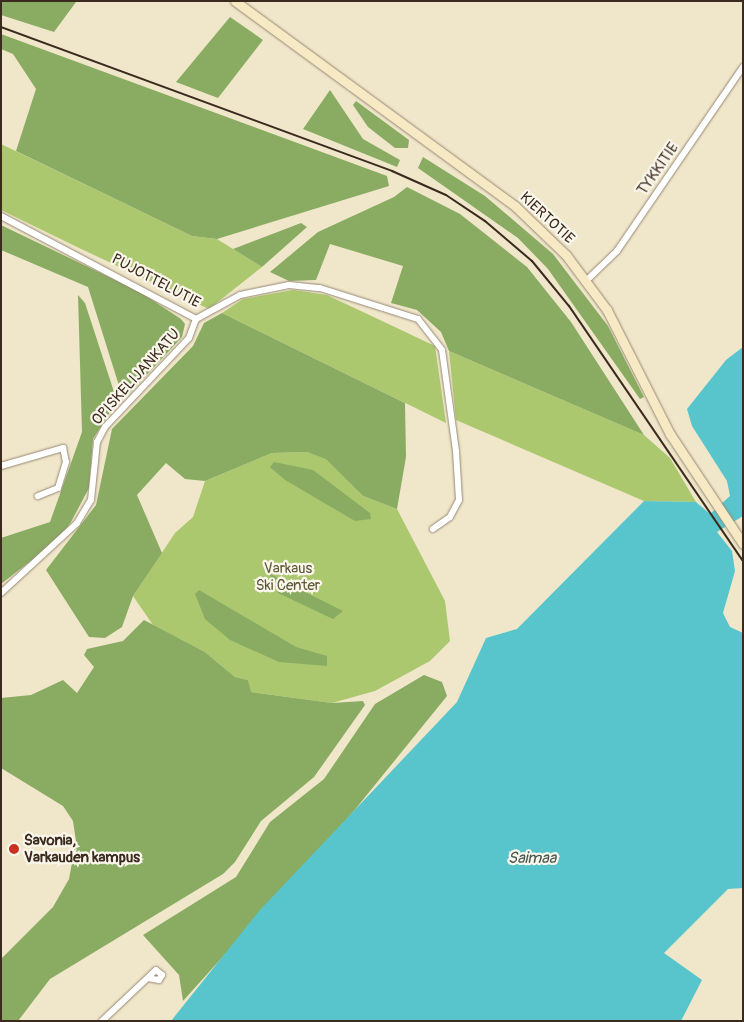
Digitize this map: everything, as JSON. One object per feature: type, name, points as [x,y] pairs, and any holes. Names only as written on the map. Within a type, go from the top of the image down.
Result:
[{"type":"street","name":"KIERTOTIE","points":[[235,1],[515,206],[587,280],[624,340],[670,434],[743,544]]},
{"type":"street","name":"TYKKITIE","points":[[587,280],[617,251],[743,67]]},
{"type":"street","name":"PUJOTTELUTIE","points":[[1,216],[196,319],[240,295],[288,285],[320,288],[418,318],[442,350],[456,451],[459,500],[450,517],[433,529]]},
{"type":"street","name":"OPISKELIJANKATU","points":[[1,593],[77,523],[91,500],[97,442],[105,427],[189,338],[196,319]]},
{"type":"street","points":[[1,466],[63,448],[66,462],[58,488],[38,496]]},
{"type":"street","points":[[102,1021],[148,978]]},
{"type":"green space","points":[[1,1],[76,2],[54,32],[1,15]]},
{"type":"green space","points":[[230,17],[263,40],[218,98],[176,82]]},
{"type":"green space","points":[[1,34],[387,176],[389,186],[217,239],[192,236],[16,151],[36,89],[13,54],[1,49]]},
{"type":"green space","points":[[330,90],[363,139],[400,160],[397,167],[303,129]]},
{"type":"green space","points":[[356,101],[409,140],[408,148],[395,148],[368,127],[353,105]]},
{"type":"green space","points":[[1,144],[192,236],[217,239],[262,267],[209,309],[79,248],[1,210]]},
{"type":"green space","points":[[423,157],[485,196],[553,254],[608,326],[644,397],[640,399],[548,269],[518,238],[418,168]]},
{"type":"green space","points":[[407,187],[460,214],[527,267],[571,322],[644,435],[449,351],[441,332],[417,310],[391,303],[403,266],[330,244],[316,280],[289,281],[270,272],[318,232],[394,197]]},
{"type":"green space","points":[[301,223],[307,227],[262,267],[233,249]]},
{"type":"green space","points":[[1,225],[140,292],[181,319],[185,324],[182,337],[129,394],[121,392],[88,287],[1,250]]},
{"type":"green space","points":[[293,290],[327,295],[435,346],[446,423],[222,313],[243,299]]},
{"type":"green space","points":[[78,295],[85,303],[117,401],[93,439],[89,488],[71,522],[59,539],[1,584],[1,538],[50,522],[82,432]]},
{"type":"green space","points":[[222,313],[405,403],[406,457],[397,509],[363,496],[326,459],[307,452],[272,453],[205,481],[185,479],[166,463],[137,495],[162,553],[133,596],[122,627],[105,638],[89,637],[46,570],[96,505],[112,429],[193,346],[204,323]]},
{"type":"green space","points":[[449,351],[644,435],[670,458],[696,502],[644,501],[456,420]]},
{"type":"green space","name":"Varkaus Ski Center","points":[[307,452],[326,458],[363,496],[397,509],[445,601],[450,641],[430,661],[375,691],[332,703],[250,692],[248,680],[235,677],[205,652],[153,625],[133,596],[175,533],[193,517],[205,481],[272,453]]},
{"type":"green space","points":[[274,462],[313,470],[370,513],[371,519],[355,521],[285,480],[270,467]]},
{"type":"green space","points":[[269,573],[343,611],[333,619],[278,593]]},
{"type":"green space","points":[[199,590],[296,647],[327,656],[327,666],[279,662],[230,640],[205,619],[195,594]]},
{"type":"green space","points":[[144,620],[205,652],[235,677],[248,680],[251,692],[332,703],[363,701],[365,705],[314,777],[261,821],[235,862],[223,874],[50,979],[18,1021],[1,1021],[1,959],[53,907],[69,879],[76,841],[73,821],[63,806],[1,768],[1,698],[31,695],[63,680],[77,693],[94,667],[84,655],[87,649],[123,641]]},
{"type":"green space","points":[[424,675],[442,682],[447,696],[353,812],[183,1001],[179,975],[143,935],[236,877],[270,822],[324,779],[375,704]]},
{"type":"water","name":"Saimaa","points":[[743,347],[743,516],[717,532],[732,551],[735,571],[723,613],[730,627],[743,633],[743,888],[728,889],[664,953],[702,980],[681,1021],[171,1021],[259,911],[457,702],[486,638],[517,629],[644,501],[696,502],[710,514],[730,496],[727,481],[692,426],[687,409],[726,360]]},
{"type":"railway","points":[[1,27],[392,171],[446,195],[485,221],[532,261],[569,306],[743,561]]},
{"type":"place","name":"Savonia, Varkauden kampus","points":[[14,849]]}]
